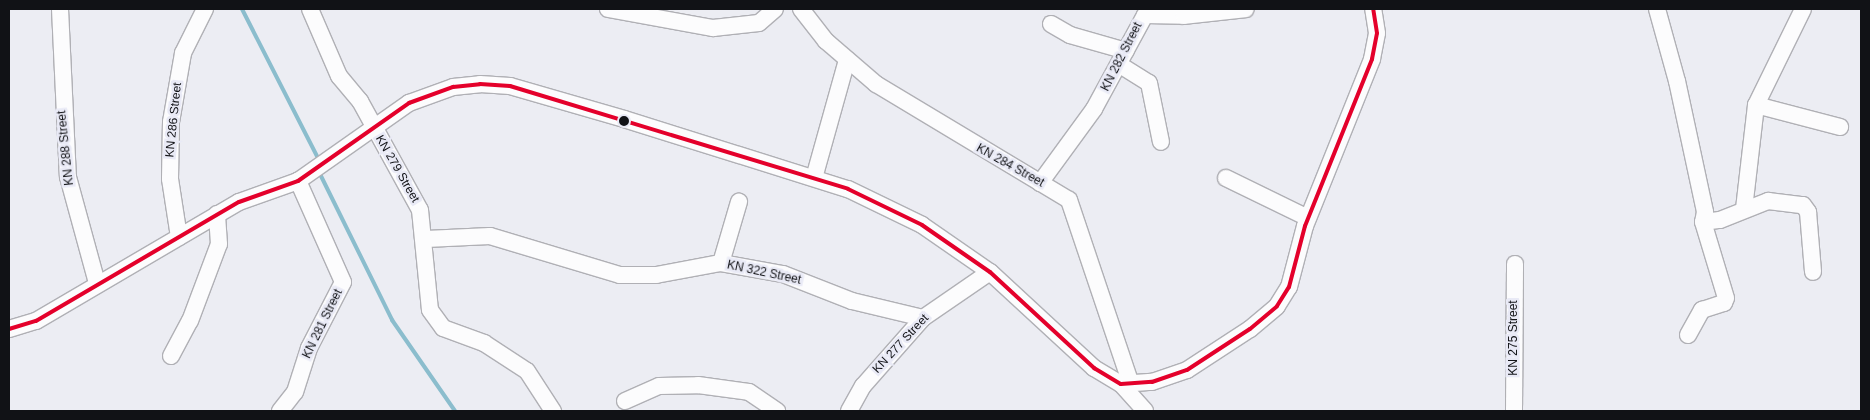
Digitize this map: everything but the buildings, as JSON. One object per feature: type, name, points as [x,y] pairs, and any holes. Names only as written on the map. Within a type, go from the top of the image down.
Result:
[{"type":"street","name":"KN 288 Street","points":[[60,9],[68,177],[96,283]]},
{"type":"street","name":"KN 286 Street","points":[[179,237],[170,179],[171,122],[183,53],[205,9]]},
{"type":"street","name":"KN 279 Street","points":[[310,9],[339,76],[360,100],[374,130],[412,191],[426,239],[426,292],[430,310],[443,328],[507,356],[528,371],[548,410]]},
{"type":"street","points":[[608,9],[713,28],[759,23],[775,9]]},
{"type":"street","name":"KN 284 Street","points":[[801,9],[826,41],[847,60],[939,126],[1069,200],[1126,384]]},
{"type":"street","name":"KN 282 Street","points":[[1040,183],[1122,58],[1145,15],[1184,16],[1246,9]]},
{"type":"street","points":[[1126,384],[1187,370],[1250,329],[1277,306],[1296,269],[1308,218],[1372,59],[1378,33],[1373,9]]},
{"type":"street","points":[[1657,9],[1677,81],[1703,222],[1726,298],[1724,303],[1702,310],[1688,335]]},
{"type":"street","points":[[1744,209],[1756,105],[1803,9]]},
{"type":"street","points":[[1051,24],[1070,35],[1122,58],[1149,83],[1161,142]]},
{"type":"street","points":[[814,178],[847,60]]},
{"type":"street","points":[[9,329],[36,321],[96,283],[217,214],[298,181],[431,93],[480,84],[510,86],[814,178],[922,225],[990,272],[1087,363],[1126,384],[1145,411]]},
{"type":"street","points":[[1756,105],[1840,127]]},
{"type":"street","points":[[1226,178],[1308,218]]},
{"type":"street","name":"KN 281 Street","points":[[280,411],[295,392],[309,348],[343,282],[298,181]]},
{"type":"street","points":[[1703,222],[1768,201],[1803,205],[1808,212],[1813,272]]},
{"type":"street","points":[[721,263],[739,202]]},
{"type":"street","points":[[171,356],[190,320],[219,244],[217,214]]},
{"type":"street","name":"KN 322 Street","points":[[426,239],[490,236],[620,275],[656,275],[721,263],[783,274],[852,301],[923,318]]},
{"type":"street","name":"KN 275 Street","points":[[1514,264],[1514,411]]},
{"type":"street","name":"KN 277 Street","points":[[849,411],[862,386],[923,318],[990,272]]},
{"type":"street","points":[[625,401],[659,386],[698,384],[749,392],[777,411]]},
{"type":"waterway","points":[[242,9],[317,156]]},
{"type":"waterway","points":[[320,174],[392,320],[455,411]]},
{"type":"transit line","points":[[9,329],[36,321],[239,202],[298,181],[409,103],[453,87],[480,84],[510,86],[848,189],[922,225],[990,272],[1094,368],[1121,384],[1152,382],[1187,370],[1250,329],[1277,306],[1289,287],[1305,226],[1372,59],[1377,33],[1373,9]]}]
